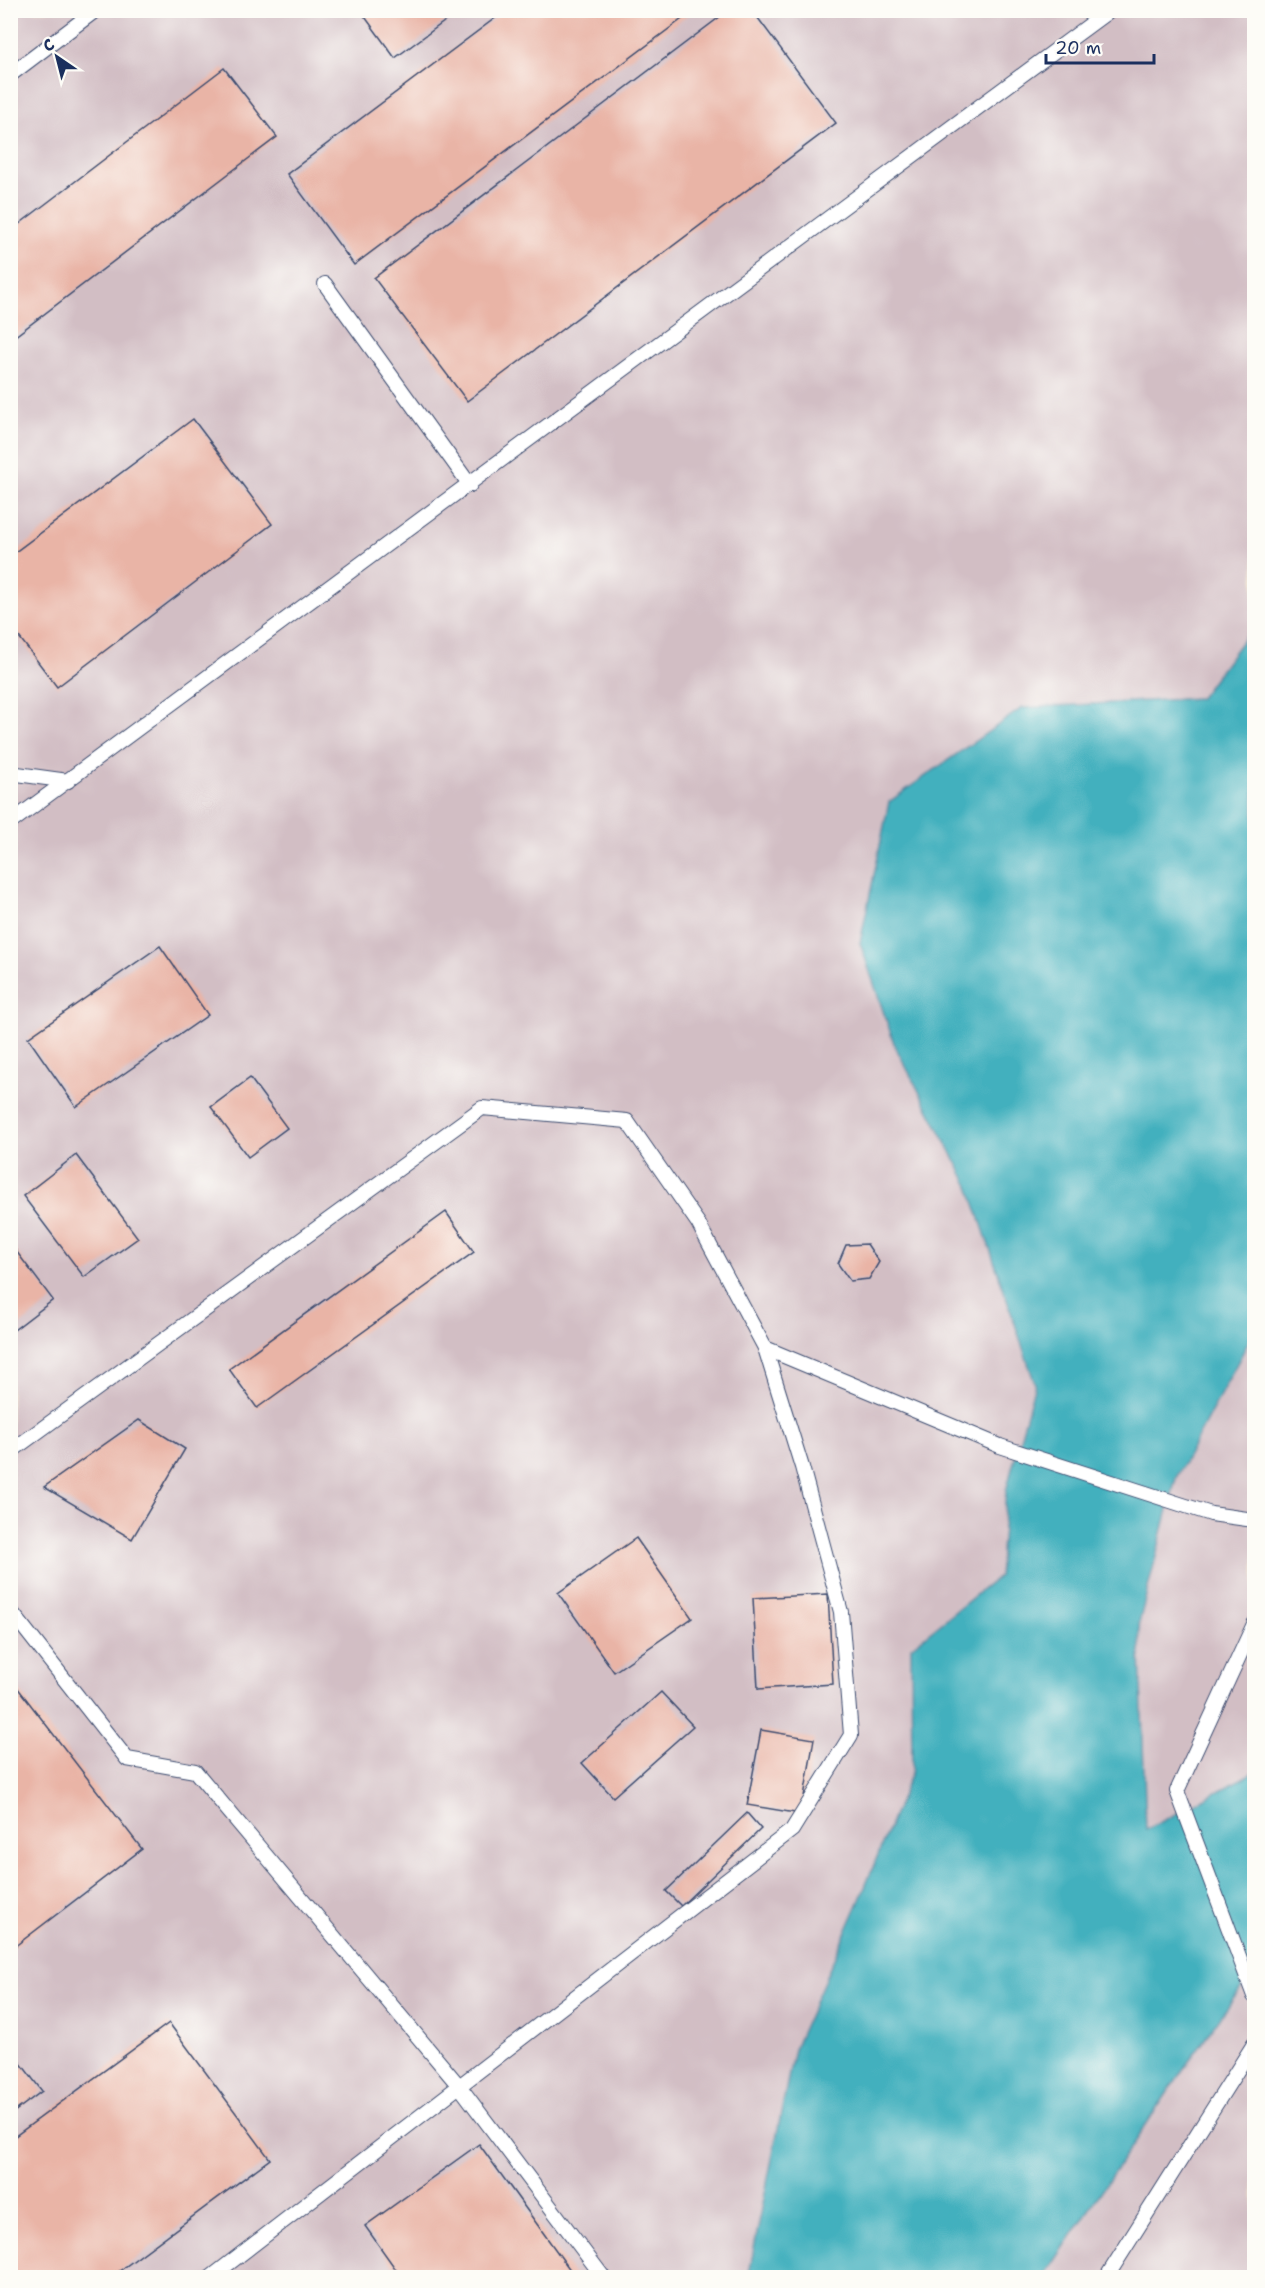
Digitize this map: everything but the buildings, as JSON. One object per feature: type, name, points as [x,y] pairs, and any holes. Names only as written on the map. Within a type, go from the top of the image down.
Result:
[{"type":"lane","points":[[10,75],[96,10]]},
{"type":"lane","points":[[10,823],[1110,10]]},
{"type":"lane","points":[[325,284],[470,485]]},
{"type":"lane","points":[[10,773],[68,781]]},
{"type":"lane","points":[[10,1452],[482,1108],[627,1121],[698,1223],[765,1348],[802,1467],[841,1612],[851,1735],[792,1830],[210,2277]]},
{"type":"lane","points":[[765,1348],[1000,1446],[1211,1514],[1254,1520]]},
{"type":"lane","points":[[10,1610],[127,1759],[195,1771],[460,2087],[604,2277]]},
{"type":"lane","points":[[1254,1624],[1177,1791],[1254,1995]]},
{"type":"lane","points":[[1106,2277],[1254,2044]]},
{"type":"shaded area","points":[[11,11],[1254,11],[1254,2277],[11,2277]]},
{"type":"water","points":[[1254,625],[1254,1334],[1176,1478],[1139,1623],[1146,1830],[1254,1772],[1254,1970],[1182,2071],[1044,2277],[748,2278],[794,2049],[859,1902],[912,1770],[911,1647],[999,1576],[1006,1491],[1035,1384],[969,1186],[895,1046],[860,943],[889,802],[1022,708],[1200,698]]}]
